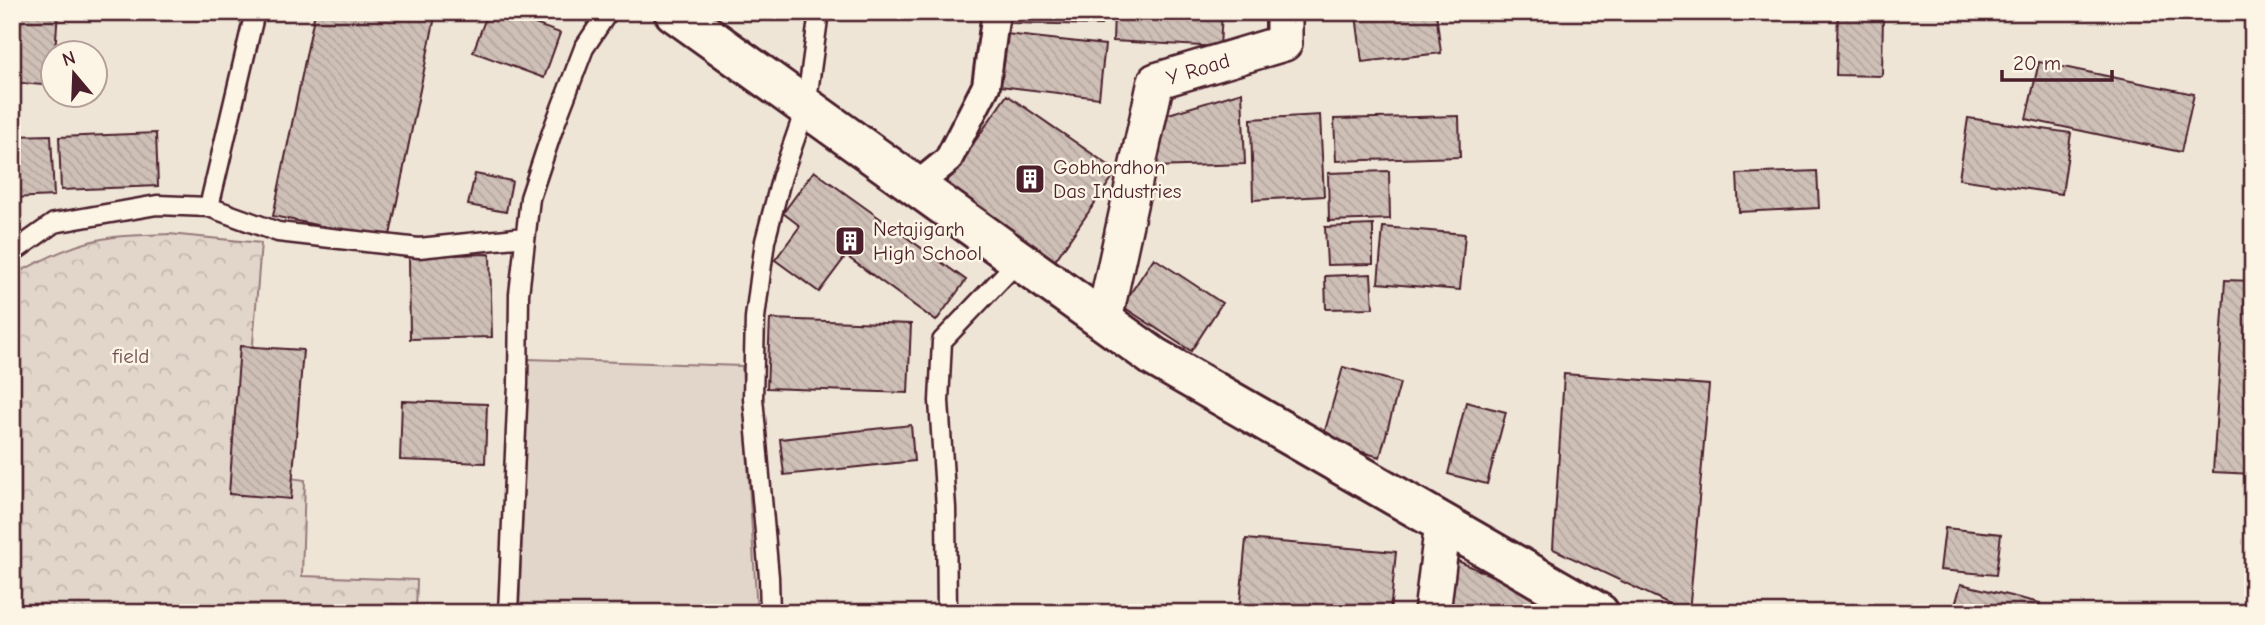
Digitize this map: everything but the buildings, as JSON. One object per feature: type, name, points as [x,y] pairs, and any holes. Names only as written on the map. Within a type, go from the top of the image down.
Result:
[{"type":"main road","points":[[674,12],[1154,357],[1599,613]]},
{"type":"street","name":"Y Road","points":[[1104,320],[1156,81],[1284,43],[1284,12]]},
{"type":"street","points":[[916,186],[948,160],[986,86],[996,18]]},
{"type":"street","points":[[1432,613],[1443,523]]},
{"type":"lane","points":[[209,207],[255,12]]},
{"type":"lane","points":[[508,613],[518,384],[519,293],[530,198],[584,48],[608,12]]},
{"type":"lane","points":[[770,613],[753,398],[755,318],[765,241],[782,176],[806,107],[819,12]]},
{"type":"lane","points":[[12,253],[54,223],[157,205],[209,207],[278,232],[419,248],[525,237]]},
{"type":"lane","points":[[947,613],[946,508],[939,401],[942,341],[1019,260]]},
{"type":"shaded area","points":[[12,12],[2253,12],[2253,613],[224,613],[12,302]]},
{"type":"green space","name":"field","points":[[169,234],[261,243],[243,471],[305,480],[302,576],[417,580],[416,613],[12,613],[12,276],[48,257],[87,242],[114,237]]},
{"type":"green space","points":[[528,359],[742,366],[757,613],[519,613]]},
{"type":"place","name":"Gobhordhon Das Industries","points":[[1030,179]]},
{"type":"place","name":"Netajigarh High School","points":[[850,241]]}]
